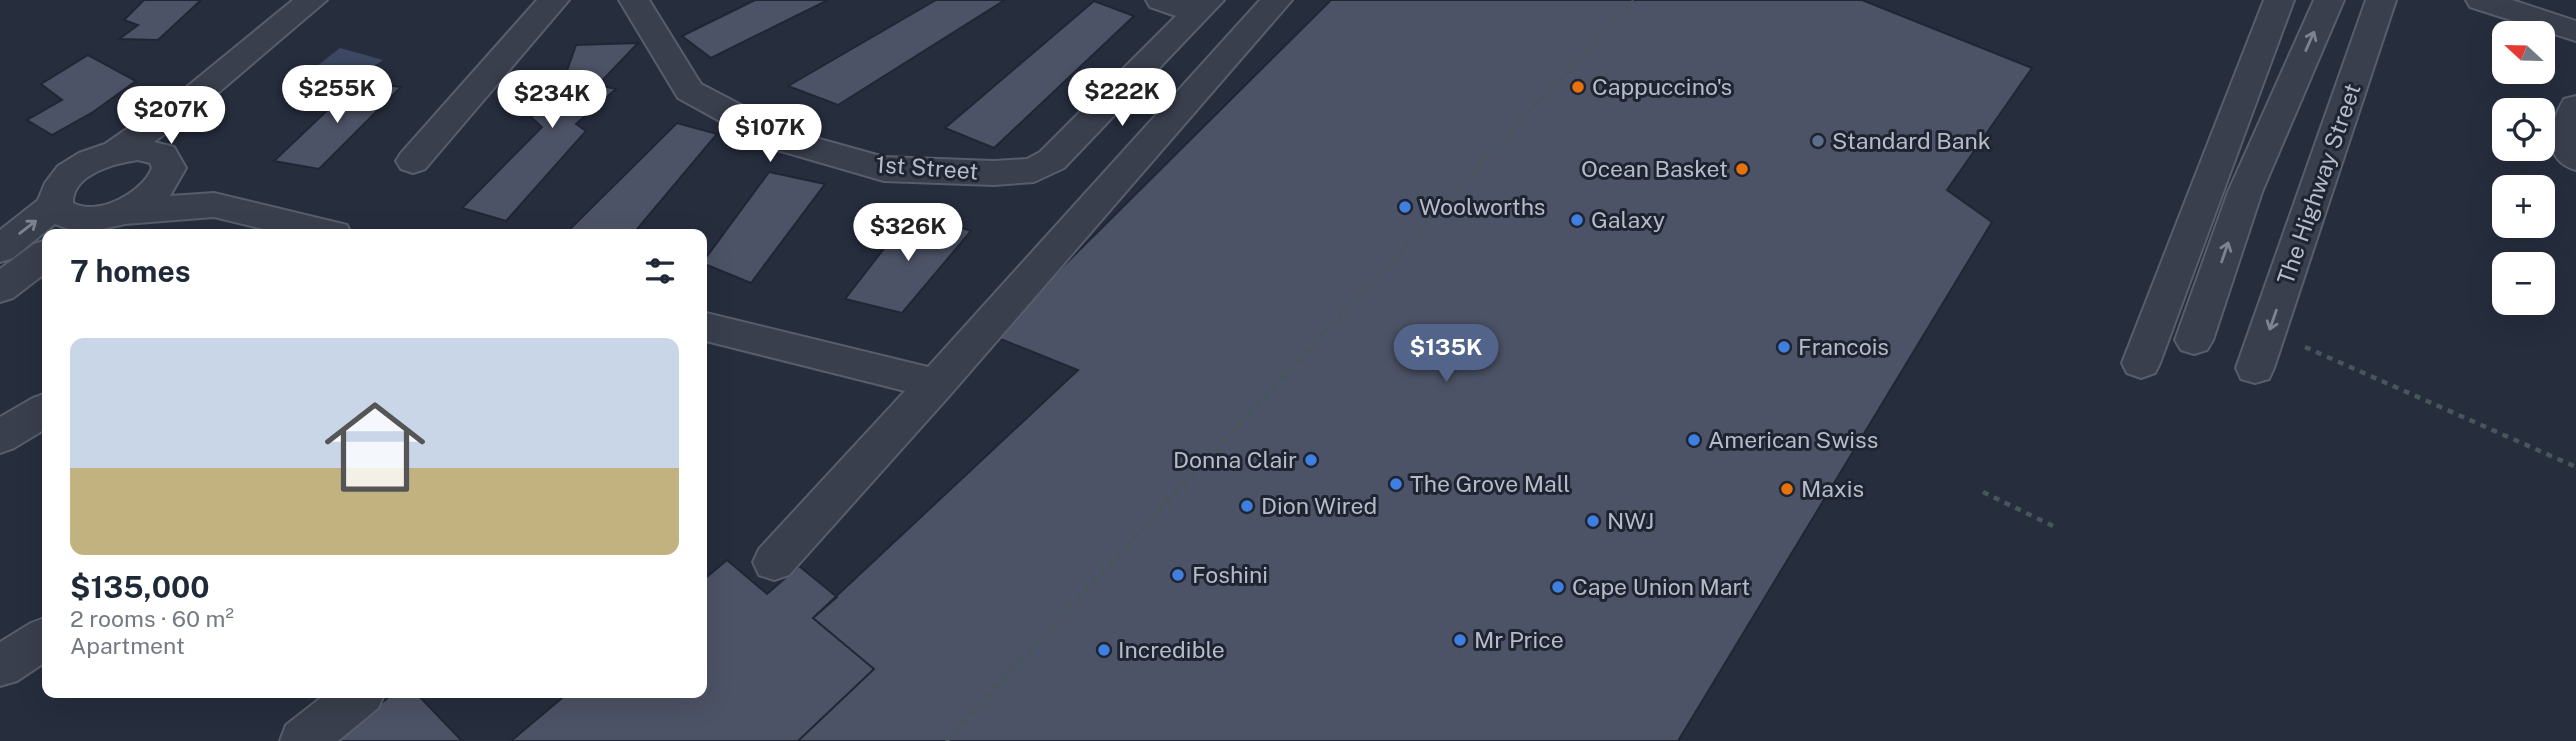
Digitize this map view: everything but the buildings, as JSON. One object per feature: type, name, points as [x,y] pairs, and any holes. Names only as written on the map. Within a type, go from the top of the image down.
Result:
[{"type":"street","points":[[117,152],[194,97],[312,0]]},
{"type":"street","points":[[413,162],[554,0]]},
{"type":"street","name":"1st Street","points":[[634,0],[689,91],[779,139],[884,169],[994,173],[1034,170],[1052,160],[1203,7]]},
{"type":"street","points":[[1161,0],[1203,7]]},
{"type":"street","points":[[774,562],[1277,0]]},
{"type":"street","points":[[2141,363],[2279,0]]},
{"type":"street","points":[[2194,340],[2245,192],[2329,0]]},
{"type":"street","name":"The Highway Street","points":[[2255,368],[2381,0]]},
{"type":"street","points":[[2481,0],[2576,31]]},
{"type":"street","points":[[55,229],[141,202],[159,189],[168,174],[165,162],[194,97]]},
{"type":"street","points":[[2576,107],[2566,138],[2570,153],[2576,158]]},
{"type":"street","points":[[86,218],[58,190],[71,175],[92,161],[117,152],[138,149],[165,162],[214,205]]},
{"type":"street","points":[[86,218],[214,205],[313,229]]},
{"type":"street","points":[[0,249],[42,234]]},
{"type":"street","points":[[0,288],[42,257]]},
{"type":"street","points":[[707,327],[936,384]]},
{"type":"street","points":[[0,437],[42,412]]},
{"type":"street","points":[[1,666],[42,640]]},
{"type":"street","points":[[303,741],[356,698]]},
{"type":"path","points":[[946,741],[1633,0]]},
{"type":"path","points":[[2269,331],[2576,467]]},
{"type":"path","points":[[1983,492],[2053,526]]},
{"type":"water","points":[[340,48],[383,60],[354,80],[312,70]]},
{"type":"place","name":"Cappuccino's","points":[[1578,87]]},
{"type":"place","name":"Standard Bank","points":[[1818,141]]},
{"type":"place","name":"Ocean Basket","points":[[1742,169]]},
{"type":"place","name":"Woolworths","points":[[1405,207]]},
{"type":"place","name":"Galaxy","points":[[1577,220]]},
{"type":"place","name":"Francois","points":[[1784,347]]},
{"type":"place","name":"American Swiss","points":[[1694,440]]},
{"type":"place","name":"Donna Clair","points":[[1311,460]]},
{"type":"place","name":"The Grove Mall","points":[[1396,484]]},
{"type":"place","name":"Maxis","points":[[1787,489]]},
{"type":"place","name":"Dion Wired","points":[[1247,506]]},
{"type":"place","name":"NWJ","points":[[1593,521]]},
{"type":"place","name":"Foshini","points":[[1178,575]]},
{"type":"place","name":"Cape Union Mart","points":[[1558,587]]},
{"type":"place","name":"Mr Price","points":[[1460,640]]},
{"type":"place","name":"Incredible","points":[[1104,650]]}]
